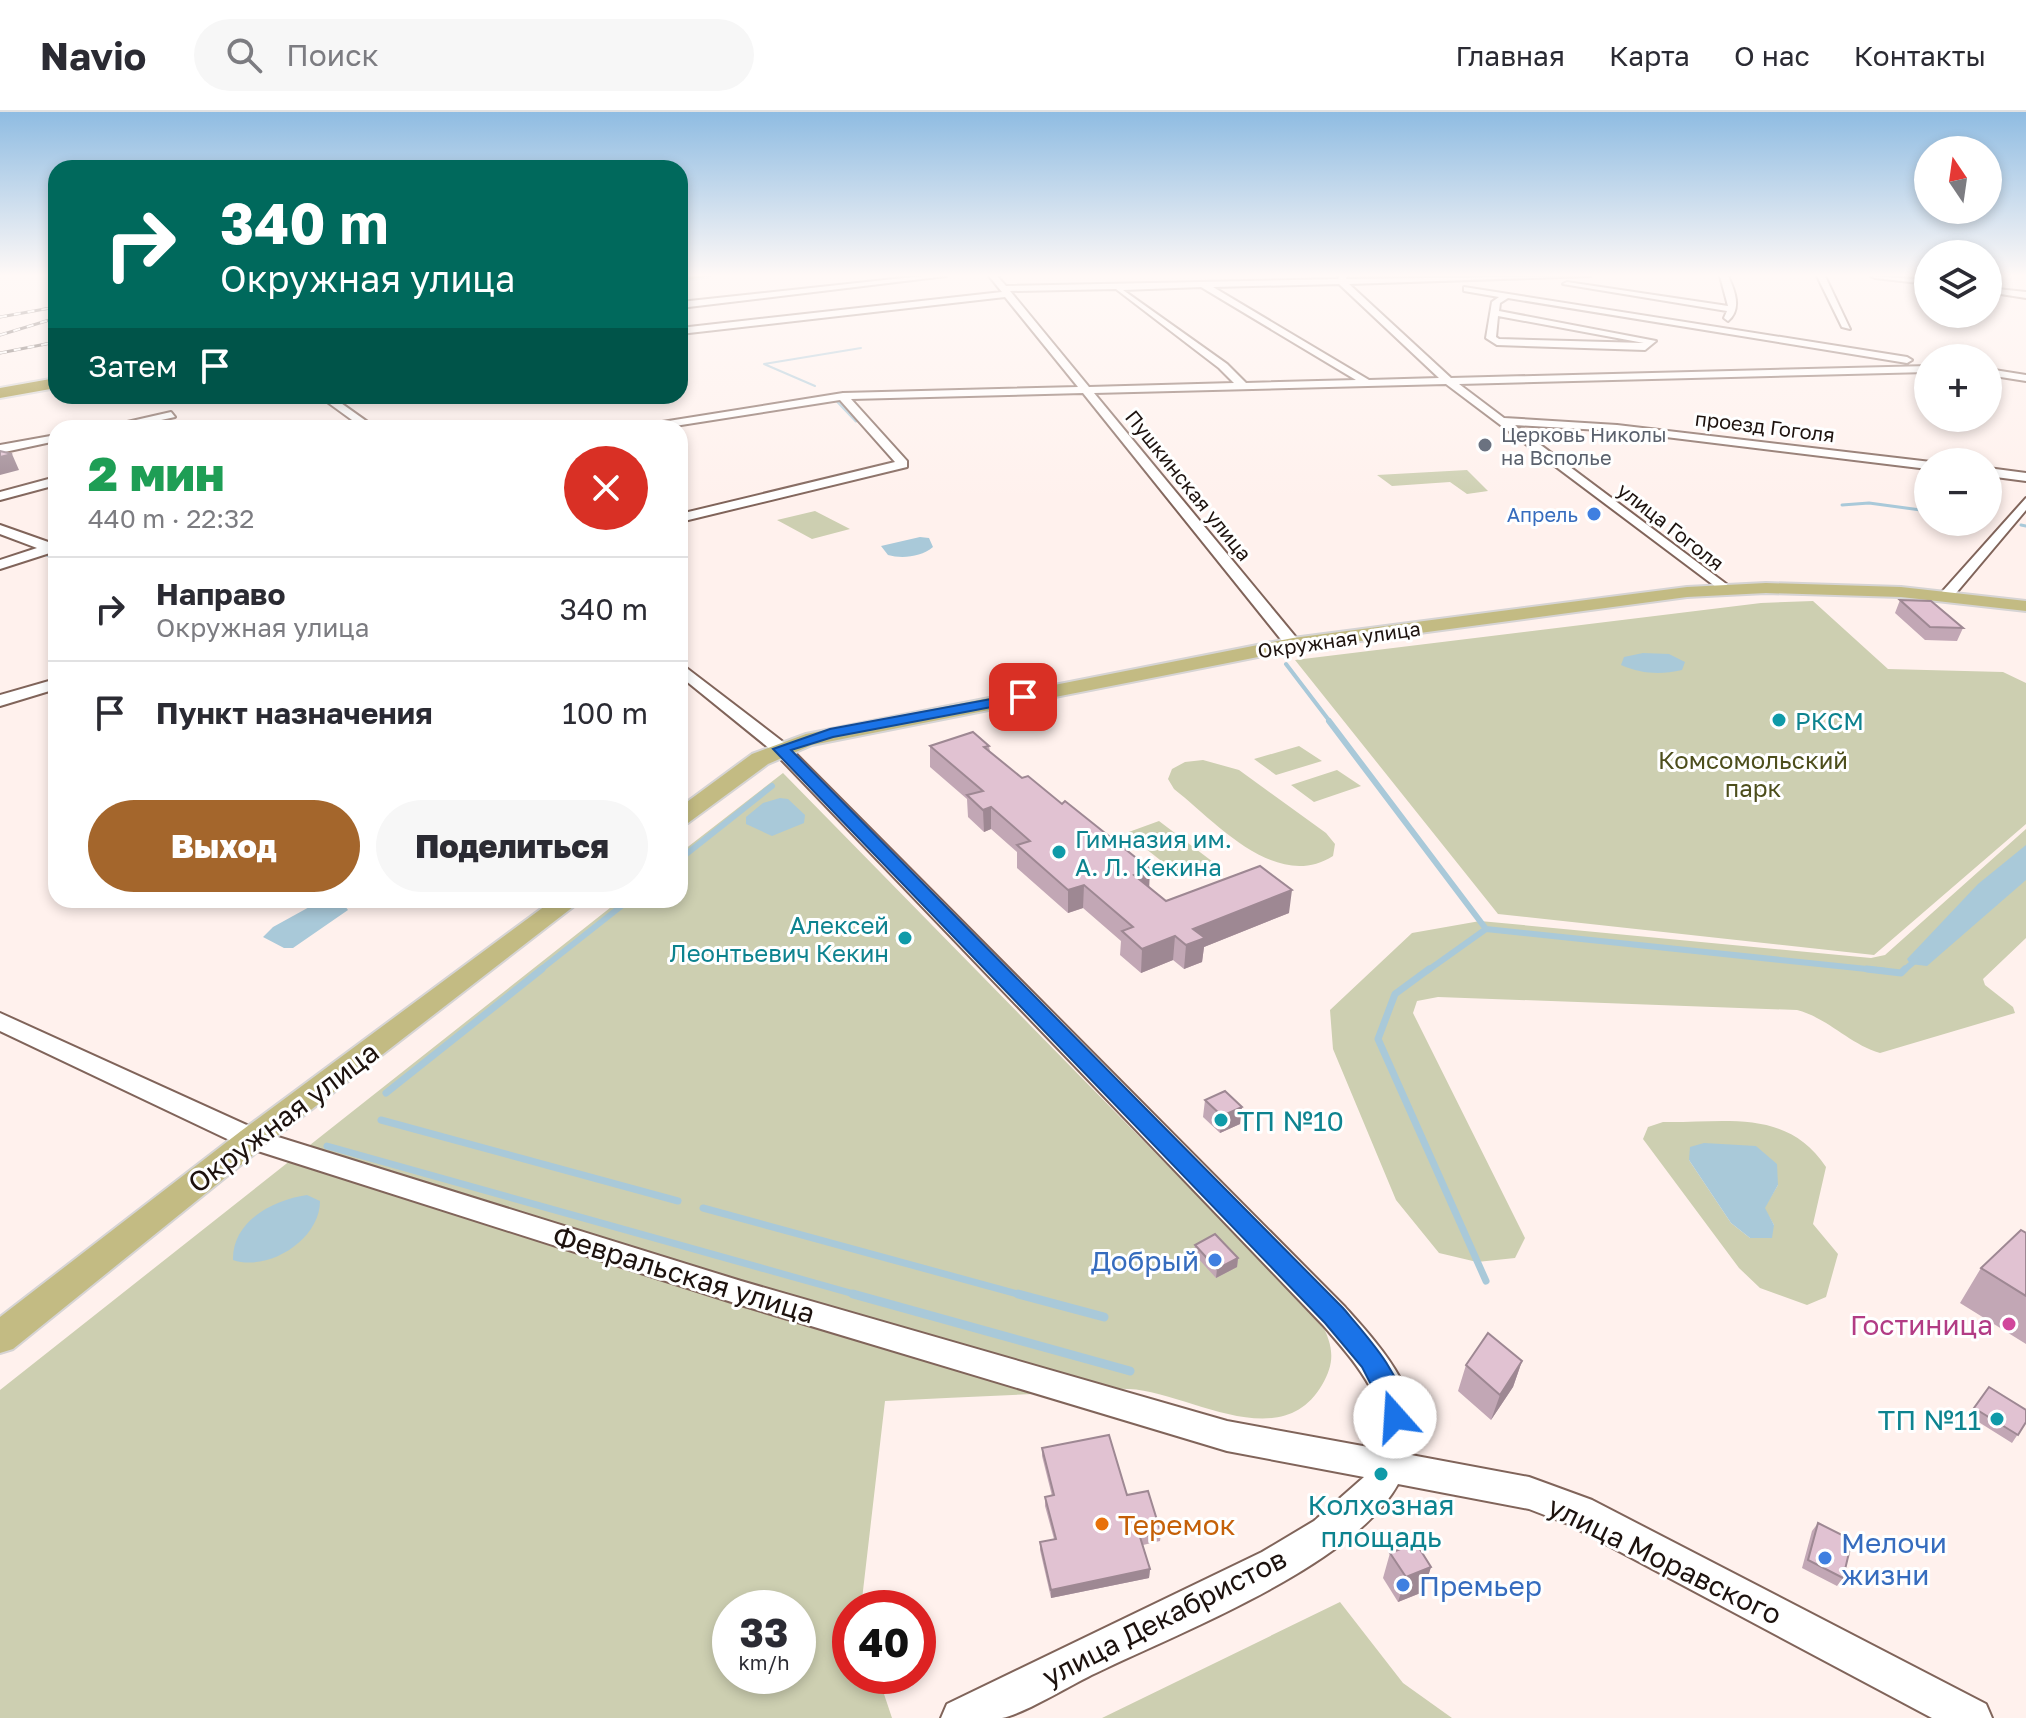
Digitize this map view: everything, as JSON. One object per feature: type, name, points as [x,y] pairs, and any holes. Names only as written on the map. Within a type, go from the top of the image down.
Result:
[{"type":"highway","points":[[0,395],[48,386]]},
{"type":"main road","name":"Окружная улица","points":[[688,812],[760,759],[781,749],[860,727],[1293,644],[1724,589],[1851,590],[1946,596],[2026,606]]},
{"type":"main road","name":"Окружная улица","points":[[0,1338],[252,1139],[558,908]]},
{"type":"street","name":"Пушкинская улица","points":[[1054,351],[1293,644]]},
{"type":"street","points":[[1202,351],[1242,385]]},
{"type":"street","points":[[1315,351],[1366,381]]},
{"type":"street","name":"улица Гоголя","points":[[1417,351],[1447,380],[1724,589]]},
{"type":"street","points":[[1854,351],[1914,361]]},
{"type":"street","points":[[688,421],[843,396],[1914,369]]},
{"type":"street","points":[[2002,374],[2026,378]]},
{"type":"street","points":[[688,516],[903,464],[843,396]]},
{"type":"street","points":[[336,404],[358,420]]},
{"type":"street","points":[[146,420],[171,415]]},
{"type":"street","name":"проезд Гоголя","points":[[1502,421],[1617,428],[1914,463]]},
{"type":"street","points":[[0,449],[48,440]]},
{"type":"street","points":[[2002,474],[2026,477]]},
{"type":"street","points":[[0,496],[48,483]]},
{"type":"street","points":[[1946,596],[2026,502]]},
{"type":"street","points":[[0,529],[48,545]]},
{"type":"street","points":[[0,565],[48,549]]},
{"type":"street","points":[[688,674],[781,749],[1334,1316],[1371,1359],[1392,1399],[1399,1436],[1389,1466]]},
{"type":"street","points":[[0,701],[48,686]]},
{"type":"street","name":"Февральская улица","points":[[0,1021],[252,1139],[741,1293],[1227,1436],[1389,1466]]},
{"type":"street","name":"улица Декабристов","points":[[961,1718],[1260,1571],[1325,1533],[1372,1494],[1389,1466]]},
{"type":"street","name":"улица Моравского","points":[[1389,1466],[1529,1493],[1580,1512],[1972,1718]]},
{"type":"green space","points":[[1467,470],[1488,491],[1467,494],[1450,482],[1392,486],[1377,475]]},
{"type":"green space","points":[[815,511],[850,529],[812,539],[777,520]]},
{"type":"green space","name":"Комсомольский парк","points":[[1813,601],[1888,669],[2003,672],[2026,683],[2026,824],[1874,955],[1498,914],[1295,660],[1761,603]]},
{"type":"green space","points":[[1299,746],[1322,761],[1276,775],[1254,759]]},
{"type":"green space","points":[[1203,760],[1239,770],[1326,833],[1335,844],[1333,856],[1312,865],[1290,865],[1269,859],[1228,834],[1174,789],[1168,779],[1172,769],[1185,762]]},
{"type":"green space","points":[[1337,770],[1361,786],[1314,802],[1291,785]]},
{"type":"green space","points":[[783,773],[1321,1322],[1328,1339],[1331,1361],[1322,1385],[1304,1406],[1282,1416],[1258,1418],[1231,1415],[1152,1392],[1129,1389],[885,1401],[863,1590],[832,1590],[832,1694],[884,1694],[892,1718],[0,1718],[0,1390],[610,908],[688,908],[688,847]]},
{"type":"green space","points":[[1159,821],[1213,862],[1179,875],[1126,833]]},
{"type":"green space","points":[[2026,829],[2026,938],[1983,979],[1985,985],[2013,1007],[2015,1013],[1880,1053],[1797,1010],[1438,997],[1417,1001],[1413,1013],[1525,1238],[1515,1258],[1477,1262],[1439,1253],[1396,1200],[1333,1049],[1330,1010],[1412,933],[1480,921],[1871,958],[1885,955]]},
{"type":"green space","points":[[1663,1122],[1754,1123],[1793,1135],[1810,1148],[1826,1167],[1813,1224],[1838,1254],[1826,1297],[1807,1305],[1760,1288],[1739,1268],[1643,1139],[1648,1127]],"holes":[[[1689,1160],[1778,1185],[1764,1208],[1774,1225],[1750,1238],[1731,1223]]]},
{"type":"green space","points":[[1340,1602],[1403,1683],[1452,1718],[1102,1718]]},
{"type":"water","points":[[920,537],[929,538],[933,547],[917,555],[888,555],[881,546]]},
{"type":"water","points":[[1643,653],[1669,654],[1685,662],[1682,670],[1659,673],[1621,665],[1624,657]]},
{"type":"water","points":[[788,799],[805,815],[804,823],[772,836],[746,824],[746,817],[763,803]]},
{"type":"water","points":[[2026,845],[2026,880],[1927,966],[1910,964],[1907,959],[1978,884]]},
{"type":"water","points":[[307,908],[348,910],[293,948],[284,948],[263,937],[273,927]]},
{"type":"water","points":[[1704,1143],[1756,1146],[1777,1164],[1778,1185],[1765,1208],[1774,1225],[1772,1238],[1750,1238],[1731,1223],[1689,1160],[1690,1147]]},
{"type":"water","points":[[307,1195],[320,1201],[318,1215],[302,1240],[276,1257],[247,1263],[233,1260],[239,1234],[257,1215],[268,1207]]},
{"type":"building","points":[[1900,600],[1931,601],[1963,628],[1930,627]]},
{"type":"building","points":[[973,732],[989,746],[984,747],[1022,778],[1028,776],[1062,804],[1065,801],[1150,869],[1134,875],[1166,901],[1260,866],[1292,890],[1193,929],[1205,938],[1186,945],[1175,936],[1142,949],[1122,931],[1133,927],[1084,885],[1068,890],[1017,845],[1030,841],[991,807],[983,810],[967,795],[983,791],[930,746]]},
{"type":"building","points":[[1225,1091],[1242,1107],[1222,1116],[1205,1100]]},
{"type":"building","points":[[2021,1230],[2026,1233],[2026,1296],[1981,1268]]},
{"type":"building","points":[[1215,1234],[1238,1258],[1217,1269],[1195,1245]]},
{"type":"building","points":[[1488,1333],[1522,1361],[1500,1395],[1466,1365]]},
{"type":"building","points":[[1989,1387],[2026,1410],[2026,1422],[2018,1435],[1974,1408]]},
{"type":"building","name":"Теремок","points":[[1109,1435],[1127,1495],[1148,1491],[1161,1533],[1140,1537],[1150,1569],[1051,1590],[1040,1542],[1056,1539],[1045,1497],[1054,1495],[1042,1448]]},
{"type":"building","name":"Мелочи жизни","points":[[1818,1523],[1852,1540],[1843,1578],[1808,1560]]},
{"type":"building","points":[[1416,1543],[1431,1567],[1406,1577],[1390,1553]]},
{"type":"waterway","points":[[815,386],[764,364],[843,351]]},
{"type":"waterway","points":[[836,400],[856,421]]},
{"type":"waterway","points":[[1842,505],[1869,503],[1914,509]]},
{"type":"waterway","points":[[2021,525],[2026,526]]},
{"type":"waterway","points":[[1286,664],[1331,723]]},
{"type":"waterway","points":[[1329,721],[1486,929]]},
{"type":"waterway","points":[[688,853],[772,786]]},
{"type":"waterway","points":[[539,971],[619,908]]},
{"type":"waterway","points":[[1427,971],[1486,929]]},
{"type":"waterway","points":[[1486,929],[1867,969]]},
{"type":"waterway","points":[[1903,971],[1916,960]]},
{"type":"waterway","points":[[386,1093],[542,969]]},
{"type":"waterway","points":[[1429,969],[1395,994],[1378,1039],[1486,1281]]},
{"type":"waterway","points":[[1867,969],[1886,971]]},
{"type":"waterway","points":[[1867,969],[1903,971]]},
{"type":"waterway","points":[[381,1120],[678,1201]]},
{"type":"waterway","points":[[327,1146],[861,1296]]},
{"type":"waterway","points":[[703,1208],[1025,1296]]},
{"type":"waterway","points":[[853,1294],[1130,1371]]},
{"type":"waterway","points":[[1018,1294],[1104,1317]]},
{"type":"railway","points":[[0,353],[10,351]]},
{"type":"place","name":"Церковь Николы на Всполье","points":[[1485,445]]},
{"type":"place","name":"Апрель","points":[[1594,514]]},
{"type":"place","name":"РКСМ","points":[[1779,720]]},
{"type":"place","name":"Гимназия им. А. Л. Кекина","points":[[1059,852]]},
{"type":"place","name":"Алексей Леонтьевич Кекин","points":[[905,938]]},
{"type":"place","name":"ТП №10","points":[[1221,1120]]},
{"type":"place","name":"Добрый","points":[[1215,1260]]},
{"type":"place","name":"Гостиница","points":[[2009,1324]]},
{"type":"place","name":"ТП №11","points":[[1997,1419]]},
{"type":"place","name":"Колхозная площадь","points":[[1381,1474]]},
{"type":"place","name":"Теремок","points":[[1102,1524]]},
{"type":"place","name":"Мелочи жизни","points":[[1825,1558]]},
{"type":"place","name":"Премьер","points":[[1403,1585]]},
{"type":"route","points":[[1023,697],[830,733],[781,749],[1334,1316],[1371,1359],[1392,1399],[1395,1417]]}]
